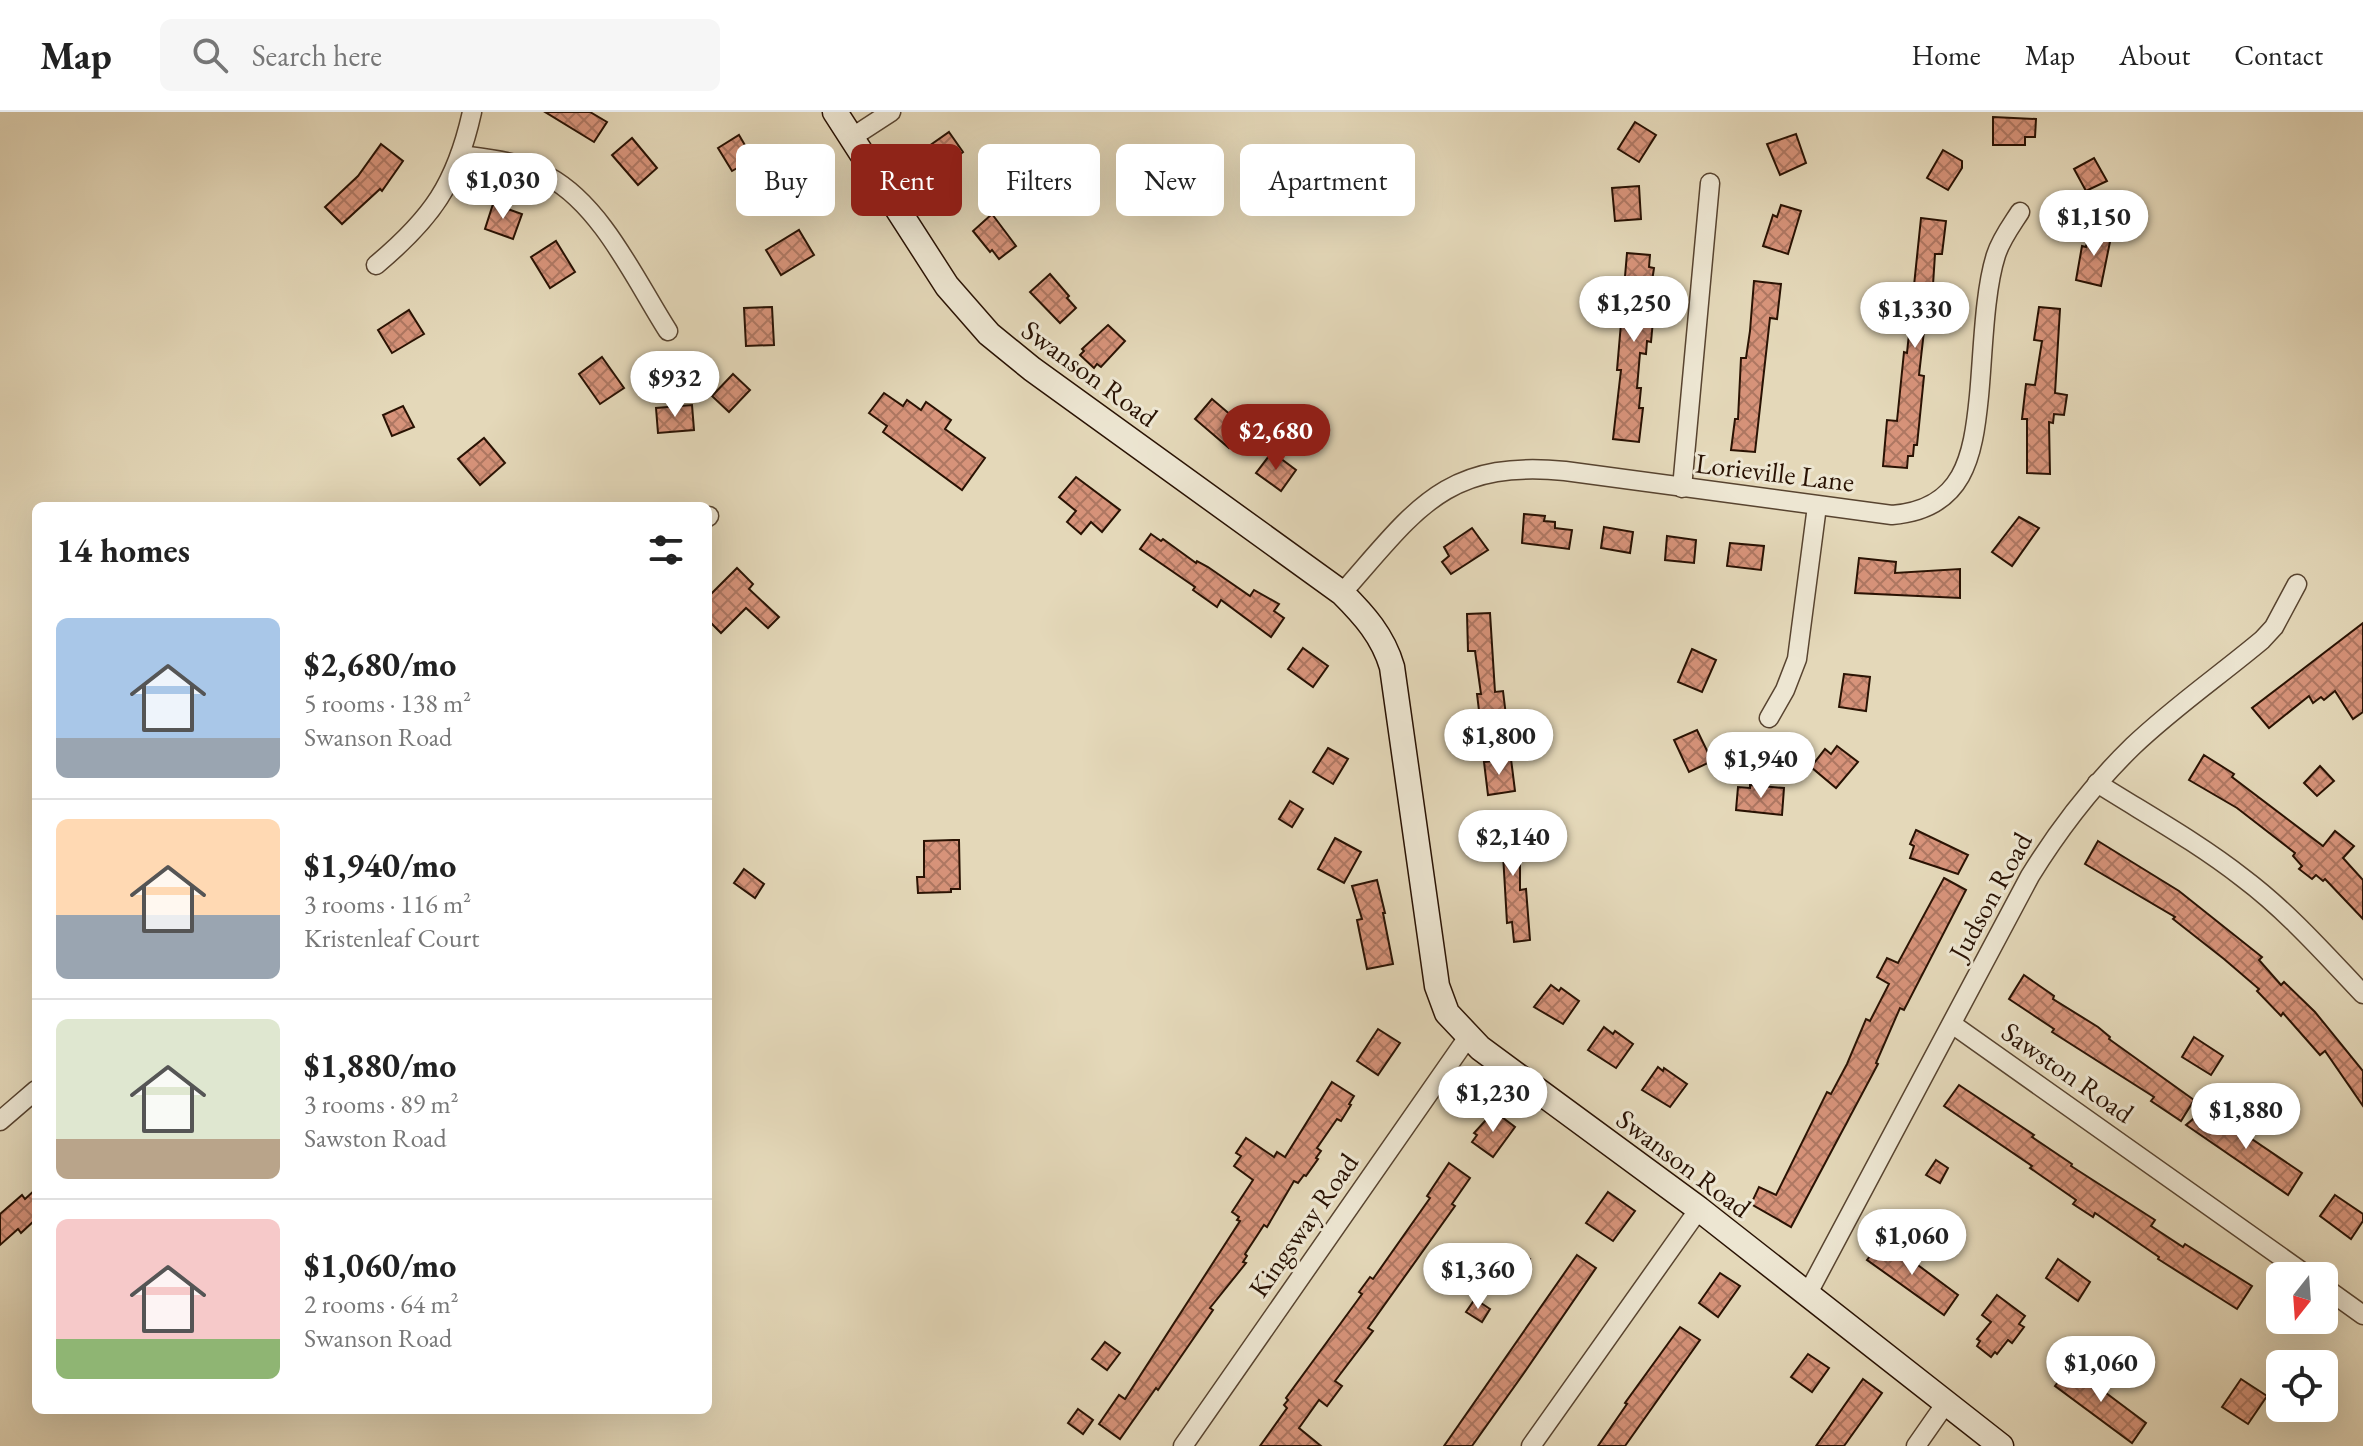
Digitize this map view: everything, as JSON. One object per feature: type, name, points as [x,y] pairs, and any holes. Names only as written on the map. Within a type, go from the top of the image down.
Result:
[{"type":"street","points":[[376,265],[411,235],[449,182],[472,112]]},
{"type":"street","name":"Swanson Road","points":[[835,112],[947,286],[989,334],[1032,369],[1342,593],[1374,627],[1392,667],[1437,986],[1447,1013],[1468,1037],[1494,1059],[1699,1209],[2001,1446]]},
{"type":"street","points":[[851,138],[891,112]]},
{"type":"street","points":[[460,155],[500,159],[548,176],[570,190],[606,232],[668,331]]},
{"type":"street","points":[[1682,488],[1710,183]]},
{"type":"street","name":"Lorieville Lane","points":[[1342,593],[1414,511],[1453,485],[1478,475],[1505,470],[1535,468],[1892,515],[1928,507],[1958,481],[1975,442],[1993,265],[2002,239],[2020,212]]},
{"type":"street","points":[[1769,718],[1785,690],[1797,659],[1817,506]]},
{"type":"street","name":"Judson Road","points":[[1807,1295],[2051,841],[2097,783],[2176,708],[2262,640],[2274,627],[2297,584]]},
{"type":"street","points":[[2097,783],[2210,853],[2245,879],[2362,991]]},
{"type":"street","name":"Sawston Road","points":[[1952,1024],[2288,1262]]},
{"type":"street","name":"Kingsway Road","points":[[1183,1446],[1468,1037]]},
{"type":"street","points":[[0,1121],[32,1093]]},
{"type":"street","points":[[1531,1446],[1699,1209]]},
{"type":"street","points":[[2338,1297],[2363,1315]]},
{"type":"street","points":[[1916,1446],[1946,1403]]},
{"type":"building","points":[[545,112],[590,112],[607,122],[594,142]]},
{"type":"building","points":[[1993,117],[2036,119],[2035,137],[2025,137],[2025,145],[1993,145]]},
{"type":"building","points":[[1635,122],[1656,135],[1639,162],[1618,149]]},
{"type":"building","points":[[949,132],[957,144],[932,144]]},
{"type":"building","points":[[1796,134],[1806,163],[1780,175],[1767,144]]},
{"type":"building","points":[[739,135],[744,144],[736,144],[736,169],[732,171],[718,148]]},
{"type":"building","points":[[632,138],[657,168],[638,185],[612,155]]},
{"type":"building","points":[[381,144],[403,161],[382,191],[380,189],[342,224],[325,207],[358,176]]},
{"type":"building","points":[[1943,150],[1962,161],[1962,168],[1948,190],[1927,178]]},
{"type":"building","points":[[2094,158],[2107,181],[2086,191],[2074,169]]},
{"type":"building","points":[[1639,186],[1641,219],[1615,221],[1612,188]]},
{"type":"building","points":[[493,204],[522,214],[513,239],[485,229]]},
{"type":"building","points":[[1781,205],[1801,211],[1788,254],[1763,246],[1773,215],[1777,217]]},
{"type":"building","points":[[994,216],[1016,246],[999,259],[973,231]]},
{"type":"building","points":[[1921,218],[1946,221],[1942,254],[1935,254],[1930,331],[1924,331],[1919,375],[1924,376],[1917,445],[1914,445],[1913,456],[1908,456],[1907,468],[1883,466],[1887,420],[1897,421]]},
{"type":"building","points":[[2090,229],[2112,232],[2101,286],[2076,280],[2082,246],[2086,247]]},
{"type":"building","points":[[799,230],[814,255],[781,275],[766,250]]},
{"type":"building","points":[[556,241],[575,272],[550,288],[531,257]]},
{"type":"building","points":[[1627,253],[1650,255],[1649,267],[1654,268],[1651,288],[1656,288],[1651,342],[1647,341],[1646,354],[1640,353],[1637,388],[1641,388],[1639,408],[1643,408],[1639,442],[1613,439],[1621,370],[1617,370]]},
{"type":"building","points":[[1050,274],[1076,308],[1060,323],[1030,292]]},
{"type":"building","points":[[1754,281],[1781,284],[1777,319],[1770,318],[1755,452],[1731,450],[1735,419],[1738,419],[1741,358],[1746,358],[1750,331]]},
{"type":"building","points":[[772,307],[774,345],[746,346],[744,308]]},
{"type":"building","points":[[2039,307],[2060,309],[2055,393],[2067,395],[2064,415],[2054,414],[2053,423],[2049,422],[2050,474],[2027,473],[2027,419],[2022,419],[2026,384],[2035,385],[2042,341],[2034,340]]},
{"type":"building","points":[[409,310],[424,334],[392,353],[378,330]]},
{"type":"building","points":[[1108,325],[1125,341],[1101,367],[1097,364],[1094,368],[1080,355],[1084,351],[1082,349]]},
{"type":"building","points":[[602,357],[624,388],[600,404],[579,374]]},
{"type":"building","points":[[733,374],[750,390],[729,412],[712,396]]},
{"type":"building","points":[[884,393],[903,406],[907,400],[921,410],[926,402],[951,420],[945,429],[985,458],[962,490],[883,432],[887,426],[869,413]]},
{"type":"building","points":[[1212,399],[1246,428],[1229,448],[1195,419]]},
{"type":"building","points":[[692,405],[694,430],[658,433],[656,408]]},
{"type":"building","points":[[403,406],[414,427],[392,436],[383,415]]},
{"type":"building","points":[[484,438],[505,463],[480,485],[458,459]]},
{"type":"building","points":[[1272,452],[1296,470],[1281,491],[1256,473]]},
{"type":"building","points":[[1076,477],[1120,510],[1102,532],[1091,522],[1081,534],[1067,522],[1076,511],[1059,497]]},
{"type":"building","points":[[1524,514],[1545,516],[1544,521],[1555,522],[1555,528],[1572,530],[1569,549],[1522,543]]},
{"type":"building","points":[[2019,517],[2039,528],[2012,566],[1992,552]]},
{"type":"building","points":[[1604,527],[1633,532],[1630,553],[1601,548]]},
{"type":"building","points":[[1472,528],[1488,550],[1451,574],[1442,562],[1449,556],[1444,547]]},
{"type":"building","points":[[1151,534],[1250,596],[1254,590],[1279,604],[1274,611],[1284,618],[1271,637],[1221,600],[1217,607],[1193,590],[1195,587],[1140,549]]},
{"type":"building","points":[[1667,536],[1696,540],[1694,563],[1665,560]]},
{"type":"building","points":[[1730,543],[1764,546],[1761,570],[1727,566]]},
{"type":"building","points":[[1859,558],[1896,562],[1895,573],[1960,569],[1960,598],[1855,593]]},
{"type":"building","points":[[737,568],[753,584],[749,589],[779,617],[768,628],[746,608],[721,633],[712,624],[712,593]]},
{"type":"building","points":[[1490,613],[1495,692],[1503,691],[1507,724],[1481,727],[1477,694],[1481,694],[1475,651],[1468,651],[1467,614]]},
{"type":"building","points":[[2363,623],[2363,712],[2353,719],[2335,691],[2324,700],[2321,697],[2313,703],[2309,696],[2269,728],[2252,708]]},
{"type":"building","points":[[1303,648],[1328,666],[1313,687],[1288,669]]},
{"type":"building","points":[[1692,649],[1716,660],[1702,692],[1678,682]]},
{"type":"building","points":[[1844,674],[1870,677],[1866,711],[1839,707]]},
{"type":"building","points":[[1697,730],[1712,761],[1689,772],[1674,740]]},
{"type":"building","points":[[1837,746],[1858,762],[1836,788],[1811,767],[1825,749],[1831,754]]},
{"type":"building","points":[[1328,748],[1348,759],[1333,784],[1313,772]]},
{"type":"building","points":[[2204,755],[2234,774],[2232,777],[2323,846],[2335,831],[2354,846],[2343,858],[2363,880],[2363,919],[2325,879],[2323,881],[2316,875],[2312,879],[2299,869],[2302,866],[2293,856],[2295,853],[2237,808],[2189,780]]},
{"type":"building","points":[[1511,759],[1515,791],[1488,795],[1484,762]]},
{"type":"building","points":[[2320,766],[2334,781],[2317,796],[2304,783]]},
{"type":"building","points":[[1750,785],[1784,788],[1782,815],[1736,810],[1738,787],[1750,788]]},
{"type":"building","points":[[1290,801],[1303,809],[1292,827],[1279,819]]},
{"type":"building","points":[[1496,820],[1520,820],[1520,890],[1526,889],[1530,940],[1514,942],[1512,922],[1507,923],[1503,854],[1497,853]]},
{"type":"building","points":[[1916,830],[1968,855],[1958,874],[1910,858],[1914,846],[1910,844]]},
{"type":"building","points":[[1335,838],[1361,852],[1344,883],[1318,869]]},
{"type":"building","points":[[959,840],[960,889],[918,893],[917,877],[924,877],[924,841]]},
{"type":"building","points":[[2098,841],[2179,891],[2262,957],[2259,960],[2281,985],[2284,982],[2315,1012],[2363,1071],[2363,1106],[2325,1051],[2320,1055],[2283,1013],[2281,1016],[2257,991],[2259,989],[2173,919],[2175,917],[2085,864]]},
{"type":"building","points":[[744,869],[764,884],[755,898],[734,883]]},
{"type":"building","points":[[1944,878],[1966,890],[1904,1010],[1900,1008],[1878,1064],[1791,1227],[1751,1204],[1759,1187],[1776,1195],[1827,1092],[1831,1094],[1847,1064],[1866,1019],[1870,1021],[1889,984],[1877,977],[1887,958],[1898,963]]},
{"type":"building","points":[[1377,880],[1393,964],[1367,969],[1357,920],[1362,919],[1352,886]]},
{"type":"building","points":[[2024,975],[2194,1100],[2181,1121],[2151,1101],[2154,1097],[2052,1032],[2054,1029],[2009,999]]},
{"type":"building","points":[[1551,985],[1579,1001],[1563,1024],[1534,1007]]},
{"type":"building","points":[[1604,1027],[1633,1044],[1616,1068],[1588,1050]]},
{"type":"building","points":[[1378,1029],[1400,1043],[1378,1075],[1357,1061]]},
{"type":"building","points":[[2194,1037],[2223,1056],[2211,1075],[2182,1057]]},
{"type":"building","points":[[1658,1067],[1687,1084],[1670,1107],[1642,1090]]},
{"type":"building","points":[[1332,1082],[1354,1096],[1351,1105],[1317,1148],[1321,1151],[1318,1159],[1306,1176],[1298,1183],[1294,1181],[1267,1227],[1264,1225],[1245,1254],[1247,1256],[1243,1262],[1246,1263],[1210,1308],[1213,1310],[1120,1439],[1099,1424],[1119,1395],[1125,1399],[1240,1221],[1232,1212],[1253,1180],[1234,1166],[1241,1156],[1236,1153],[1246,1138],[1274,1157],[1277,1152],[1285,1157]]},
{"type":"building","points":[[1959,1085],[2034,1135],[2032,1137],[2071,1166],[2155,1220],[2151,1226],[2252,1286],[2237,1309],[2158,1259],[2095,1213],[2093,1217],[2073,1204],[2076,1200],[2030,1168],[2032,1166],[1944,1106]]},
{"type":"building","points":[[2206,1108],[2302,1173],[2288,1195],[2186,1125]]},
{"type":"building","points":[[1494,1111],[1515,1127],[1493,1157],[1472,1142],[1477,1135],[1474,1133]]},
{"type":"building","points":[[1936,1160],[1948,1168],[1940,1183],[1926,1175]]},
{"type":"building","points":[[1449,1163],[1470,1178],[1452,1204],[1455,1206],[1368,1328],[1373,1331],[1335,1381],[1342,1386],[1327,1406],[1319,1400],[1299,1428],[1321,1446],[1260,1446],[1287,1408],[1284,1405],[1288,1400],[1286,1398],[1362,1294],[1359,1292],[1370,1277],[1373,1279],[1430,1198],[1427,1196]]},
{"type":"building","points":[[1608,1192],[1635,1211],[1613,1241],[1586,1223]]},
{"type":"building","points":[[32,1193],[32,1223],[21,1233],[18,1229],[0,1245],[0,1214],[22,1195],[25,1199]]},
{"type":"building","points":[[2335,1195],[2363,1214],[2363,1221],[2351,1239],[2320,1216]]},
{"type":"building","points":[[1883,1239],[1958,1295],[1944,1315],[1867,1260]]},
{"type":"building","points":[[1509,1246],[1530,1259],[1521,1274],[1500,1261]]},
{"type":"building","points":[[1577,1255],[1596,1268],[1524,1373],[1472,1446],[1444,1446]]},
{"type":"building","points":[[2058,1259],[2090,1282],[2078,1301],[2046,1278]]},
{"type":"building","points":[[1720,1273],[1740,1286],[1718,1317],[1699,1303]]},
{"type":"building","points":[[1997,1295],[2025,1316],[2019,1324],[2024,1327],[2012,1343],[2008,1340],[1991,1357],[1977,1346],[1980,1341],[1977,1339],[1991,1322],[1982,1315]]},
{"type":"building","points":[[1475,1299],[1490,1309],[1482,1322],[1466,1312]]},
{"type":"building","points":[[1680,1327],[1700,1340],[1625,1446],[1598,1446],[1625,1403]]},
{"type":"building","points":[[1105,1342],[1120,1353],[1107,1370],[1092,1359]]},
{"type":"building","points":[[1808,1354],[1829,1368],[1812,1392],[1791,1377]]},
{"type":"building","points":[[2070,1366],[2146,1423],[2132,1443],[2055,1386]]},
{"type":"building","points":[[1863,1379],[1882,1393],[1844,1446],[1816,1446]]},
{"type":"building","points":[[2241,1379],[2266,1395],[2248,1424],[2222,1407]]},
{"type":"building","points":[[1078,1409],[1093,1420],[1083,1434],[1068,1423]]}]
